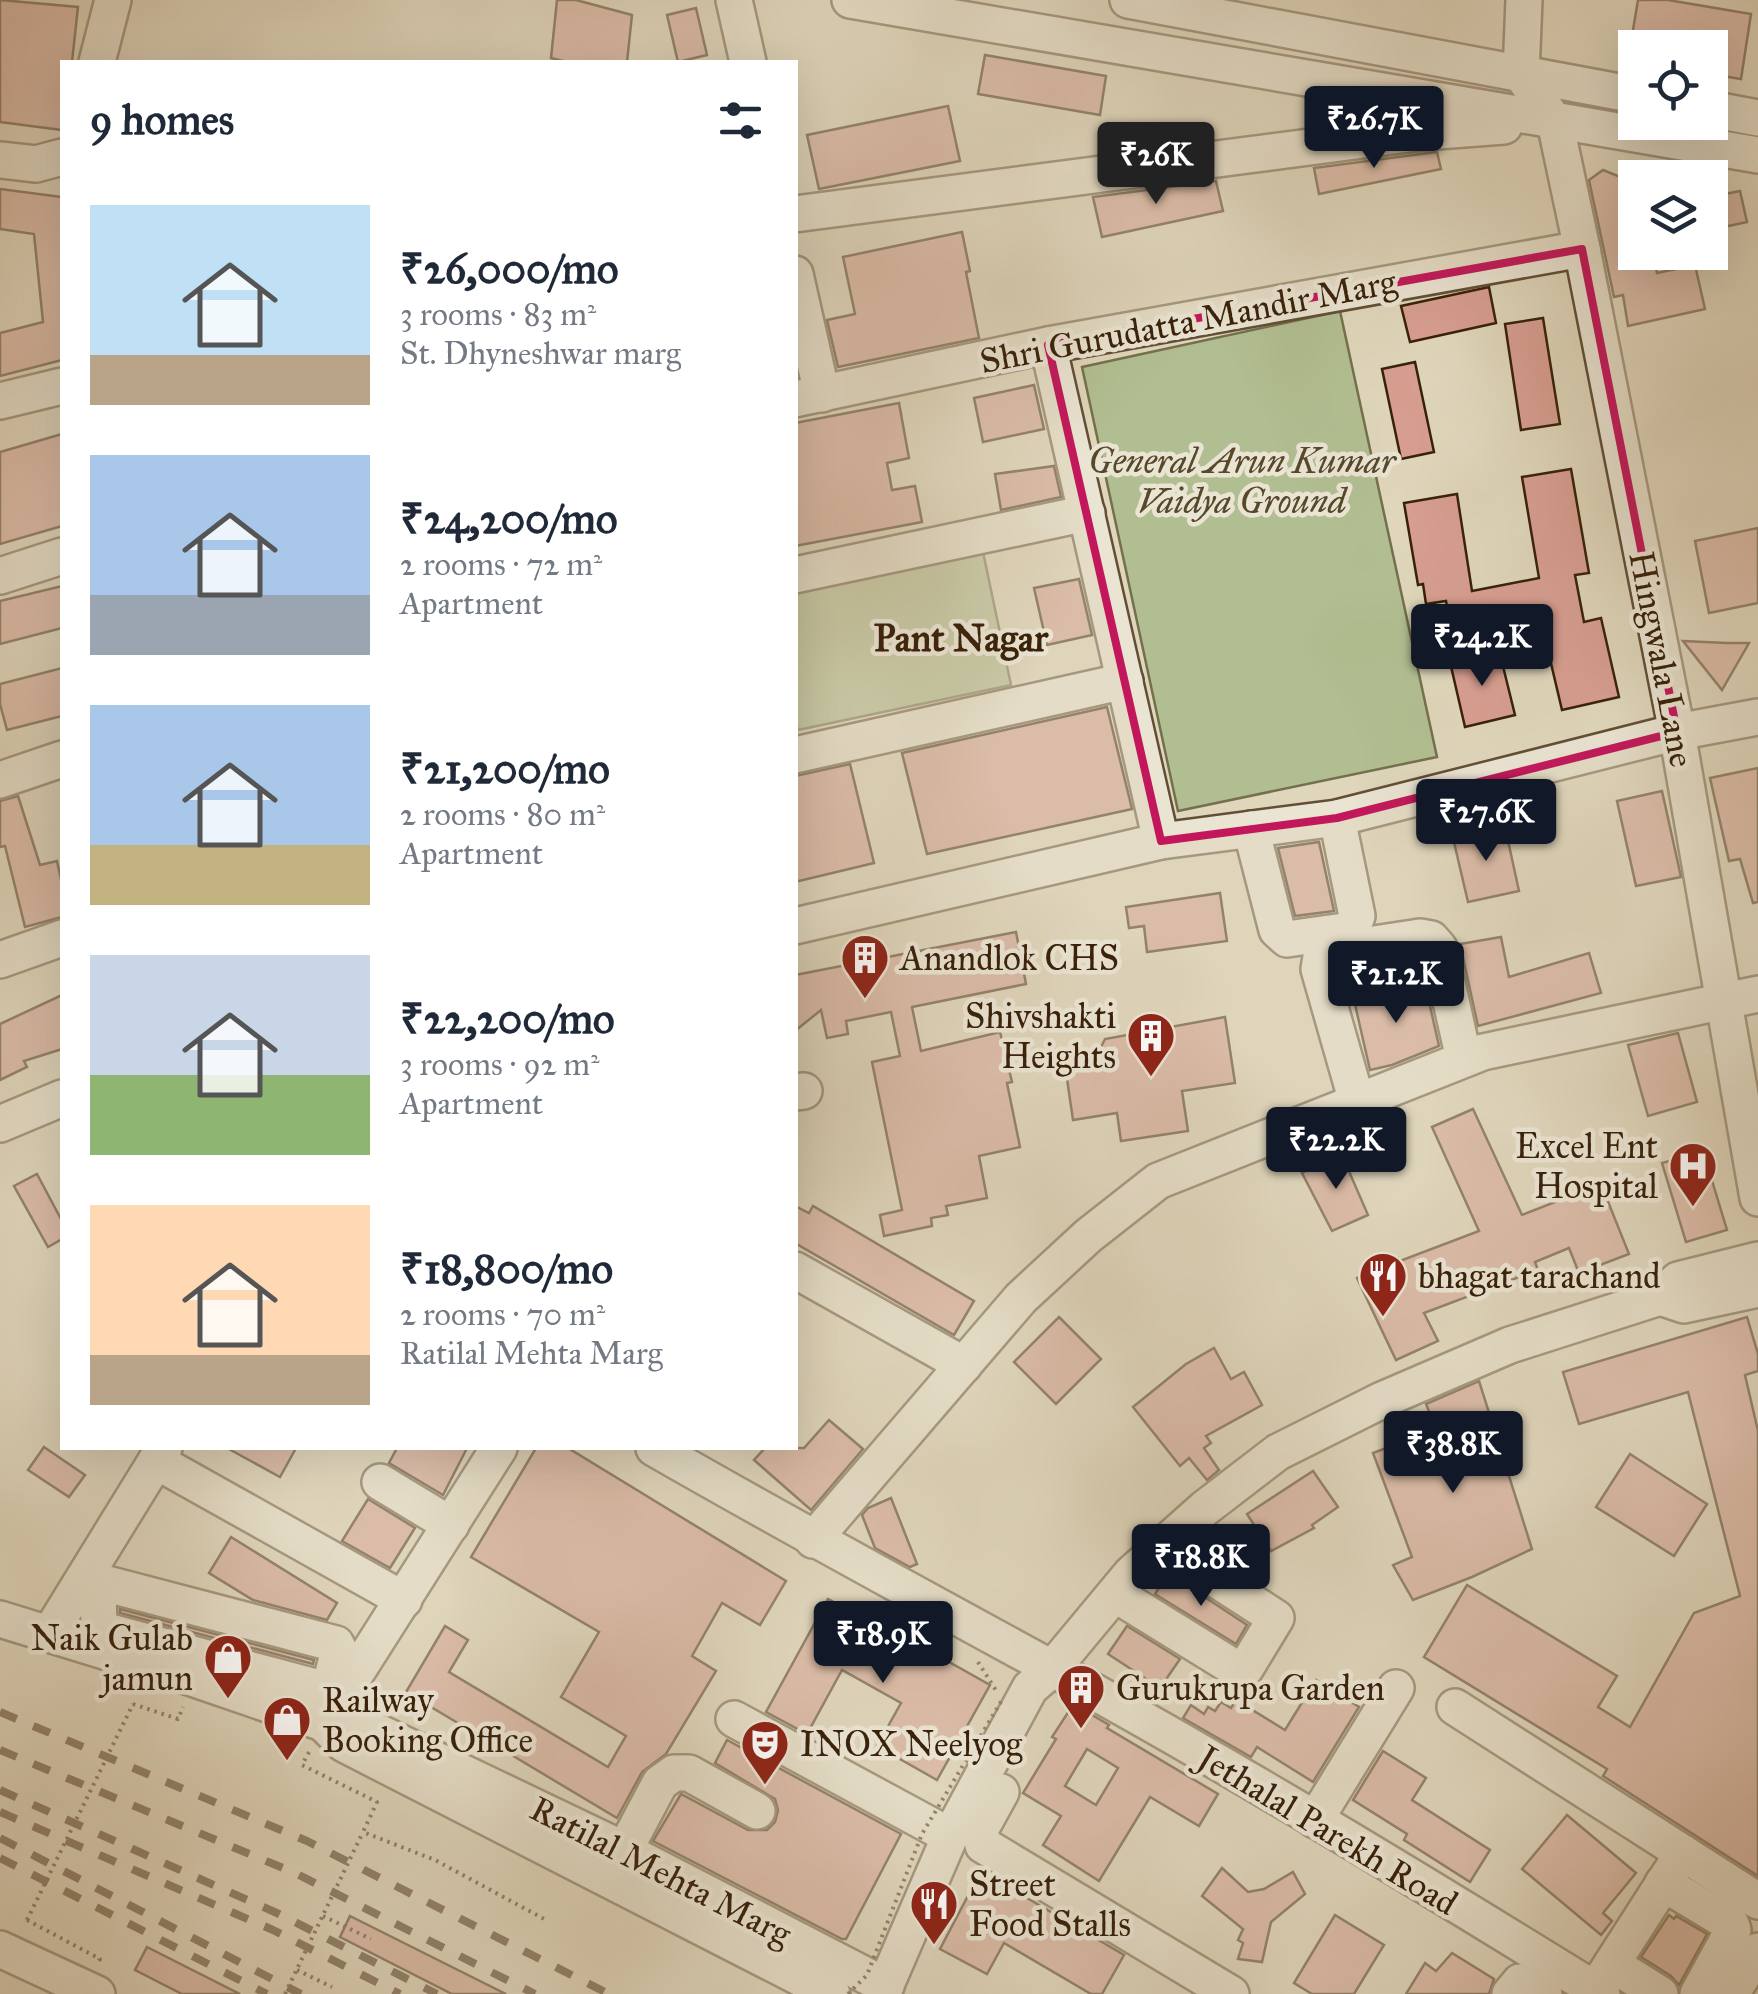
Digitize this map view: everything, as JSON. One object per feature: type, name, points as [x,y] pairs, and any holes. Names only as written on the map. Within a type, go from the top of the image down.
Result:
[{"type":"street","points":[[734,0],[748,60]]},
{"type":"street","points":[[850,0],[1758,156]]},
{"type":"street","points":[[1128,0],[1618,92]]},
{"type":"street","points":[[1524,0],[1521,74],[1555,122]]},
{"type":"street","points":[[98,60],[109,1]]},
{"type":"street","points":[[1728,112],[1758,118]]},
{"type":"street","points":[[798,214],[1424,132],[1555,122]]},
{"type":"street","name":"Hingwala Lane","points":[[1555,122],[1677,732],[1758,1198]]},
{"type":"street","points":[[0,160],[36,164],[60,158]]},
{"type":"street","name":"Shri Gurudatta Mandir Marg","points":[[809,396],[1048,345],[1582,249]]},
{"type":"street","points":[[798,300],[809,396]]},
{"type":"street","points":[[1048,345],[1162,841]]},
{"type":"street","points":[[0,401],[60,386]]},
{"type":"street","points":[[798,574],[1087,514]]},
{"type":"street","points":[[0,576],[60,557]]},
{"type":"street","points":[[798,754],[1125,680]]},
{"type":"street","points":[[798,925],[1162,841],[1252,837],[1338,825],[1677,732],[1758,717]]},
{"type":"street","points":[[0,780],[60,760]]},
{"type":"street","points":[[1252,837],[1270,908],[1281,937],[1287,939],[1344,931],[1353,926],[1357,916],[1338,825]]},
{"type":"street","points":[[1357,1102],[1319,969],[1320,957],[1328,951],[1420,937],[1431,939],[1440,948],[1464,1059]]},
{"type":"street","points":[[0,960],[60,939]]},
{"type":"street","points":[[814,1540],[1021,1298],[1088,1236],[1158,1181],[1483,1052],[1758,994]]},
{"type":"street","points":[[0,1124],[60,1099]]},
{"type":"street","points":[[1660,1297],[1678,1280],[1758,1260]]},
{"type":"street","points":[[798,1272],[964,1366]]},
{"type":"street","name":"Ratilal Mehta Marg","points":[[618,1864],[884,1990],[966,1841],[980,1830],[1050,1701],[1052,1669],[1131,1574],[1204,1508],[1278,1452],[1382,1400],[1510,1345],[1660,1297],[1684,1305],[1758,1289]]},
{"type":"street","points":[[323,1724],[340,1681],[404,1600],[498,1450]]},
{"type":"street","name":"Jethalal Parekh Road","points":[[657,1450],[1603,1983],[1660,1994]]},
{"type":"street","points":[[50,1633],[160,1454],[404,1600]]},
{"type":"street","points":[[380,1482],[451,1525]]},
{"type":"street","points":[[1115,1594],[1238,1670],[1245,1669],[1276,1618],[1163,1545]]},
{"type":"street","points":[[340,1681],[339,1650],[332,1642],[106,1584],[98,1588],[99,1629],[291,1696],[344,1744],[618,1864],[832,1994]]},
{"type":"street","points":[[0,1619],[291,1696],[340,1681]]},
{"type":"street","points":[[1315,1820],[1396,1688]]},
{"type":"street","points":[[1455,1707],[1758,1900]]},
{"type":"street","points":[[734,1718],[966,1841],[1230,1994]]},
{"type":"street","points":[[618,1864],[660,1783],[679,1771],[757,1811]]},
{"type":"street","points":[[1603,1983],[1682,1852]]},
{"type":"street","points":[[1663,1882],[1730,1924],[1732,1936],[1719,1987]]},
{"type":"street","points":[[0,1948],[97,1994]]},
{"type":"street","points":[[1719,1987],[1758,1950]]},
{"type":"street","points":[[1510,1994],[1520,1982],[1544,1994]]},
{"type":"path","points":[[100,1959],[26,1920],[133,1704],[178,1719],[186,1700]]},
{"type":"path","points":[[848,1994],[867,1975],[922,1834],[1002,1700]]},
{"type":"path","points":[[285,1994],[378,1802],[340,1784]]},
{"type":"path","points":[[363,1832],[435,1860],[546,1920]]},
{"type":"path","points":[[323,1916],[371,1938]]},
{"type":"path","points":[[297,1970],[332,1987]]},
{"type":"highlighted area","points":[[1582,249],[1677,732],[1337,818],[1161,841],[1048,345]]},
{"type":"green space","name":"General Arun Kumar Vaidya Ground","points":[[1340,311],[1437,757],[1178,811],[1082,367]]},
{"type":"green space","points":[[983,552],[1011,685],[798,730],[798,589]]},
{"type":"building","points":[[0,0],[78,7],[72,60],[60,60],[60,130],[0,122]]},
{"type":"building","points":[[557,0],[576,0],[632,15],[627,60],[551,58]]},
{"type":"building","points":[[1638,0],[1668,0],[1751,14],[1741,79],[1728,77],[1728,30],[1633,30]]},
{"type":"building","points":[[696,8],[707,55],[678,60],[667,15]]},
{"type":"building","points":[[985,55],[1106,76],[1100,115],[978,94]]},
{"type":"building","points":[[948,106],[960,161],[819,189],[807,135]]},
{"type":"building","points":[[1437,152],[1441,169],[1319,194],[1314,168]]},
{"type":"building","points":[[1603,170],[1618,176],[1618,270],[1696,270],[1705,309],[1628,326],[1623,295],[1614,297],[1589,180]]},
{"type":"building","points":[[1216,181],[1223,211],[1102,237],[1093,197]]},
{"type":"building","points":[[0,189],[60,197],[60,361],[0,376],[0,333],[43,322],[34,234],[0,229]]},
{"type":"building","points":[[1740,191],[1747,222],[1728,226],[1728,193]]},
{"type":"building","points":[[962,232],[979,338],[838,367],[827,320],[855,314],[843,257]]},
{"type":"building","points":[[1489,287],[1496,323],[1410,342],[1401,306]]},
{"type":"building","points":[[1543,318],[1560,424],[1521,430],[1505,324]]},
{"type":"building","points":[[1415,362],[1434,452],[1401,459],[1382,369]]},
{"type":"building","points":[[1034,385],[1044,429],[983,442],[974,398]]},
{"type":"building","points":[[899,403],[909,458],[887,463],[892,490],[915,486],[922,522],[798,545],[798,422]]},
{"type":"building","points":[[60,435],[60,527],[0,544],[0,452]]},
{"type":"building","points":[[1054,466],[1061,497],[1001,510],[995,474]]},
{"type":"building","points":[[1571,469],[1589,573],[1575,575],[1584,622],[1601,618],[1619,697],[1562,710],[1541,621],[1483,632],[1479,611],[1449,616],[1446,601],[1426,604],[1423,584],[1418,585],[1404,503],[1457,494],[1472,591],[1539,578],[1522,477]]},
{"type":"building","points":[[1758,528],[1758,603],[1709,613],[1695,541]]},
{"type":"building","points":[[1079,579],[1092,635],[1047,645],[1034,588]]},
{"type":"building","points":[[60,586],[60,629],[0,644],[0,601]]},
{"type":"building","points":[[1683,641],[1727,643],[1749,643],[1722,690]]},
{"type":"building","points":[[1499,650],[1515,715],[1465,727],[1450,662]]},
{"type":"building","points":[[60,669],[60,717],[7,730],[0,704],[0,684]]},
{"type":"building","points":[[1107,707],[1132,809],[927,854],[902,753]]},
{"type":"building","points":[[850,764],[874,863],[798,881],[798,775]]},
{"type":"building","points":[[1758,768],[1758,902],[1753,903],[1740,859],[1729,861],[1710,778]]},
{"type":"building","points":[[1662,791],[1681,877],[1636,886],[1617,801]]},
{"type":"building","points":[[18,796],[40,865],[57,861],[60,918],[25,927],[5,846],[0,847],[0,801]]},
{"type":"building","points":[[1505,827],[1519,891],[1468,902],[1453,838]]},
{"type":"building","points":[[1319,842],[1334,911],[1295,916],[1278,848]]},
{"type":"building","points":[[1220,893],[1227,941],[1147,952],[1144,926],[1129,928],[1126,907]]},
{"type":"building","points":[[1016,932],[1026,984],[912,1007],[921,1051],[1000,1032],[1012,1082],[1007,1083],[1020,1147],[979,1156],[987,1198],[946,1206],[948,1215],[931,1218],[932,1226],[884,1236],[880,1215],[902,1210],[872,1062],[900,1056],[891,1012],[846,1021],[848,1034],[827,1038],[821,1010],[798,1029],[798,974]]},
{"type":"building","points":[[1501,937],[1509,977],[1589,953],[1601,993],[1478,1026],[1460,944]]},
{"type":"building","points":[[1425,984],[1439,1046],[1370,1070],[1354,1000]]},
{"type":"building","points":[[60,996],[60,1050],[24,1061],[27,1067],[0,1080],[0,1024]]},
{"type":"building","name":"Shivshakti Heights","points":[[1225,1017],[1235,1083],[1182,1091],[1188,1131],[1121,1141],[1117,1113],[1073,1120],[1066,1072],[1090,1069],[1105,1039]]},
{"type":"building","points":[[1678,1033],[1697,1102],[1648,1116],[1628,1045]]},
{"type":"building","points":[[1473,1109],[1522,1215],[1601,1184],[1629,1254],[1579,1273],[1569,1248],[1535,1262],[1538,1270],[1424,1313],[1438,1341],[1396,1360],[1357,1278],[1398,1258],[1400,1261],[1479,1231],[1432,1127]]},
{"type":"building","points":[[1703,1151],[1727,1230],[1686,1242],[1662,1163]]},
{"type":"building","points":[[1341,1153],[1368,1215],[1332,1231],[1302,1173]]},
{"type":"building","points":[[37,1174],[60,1217],[60,1240],[48,1247],[14,1186]]},
{"type":"building","points":[[813,1206],[974,1301],[954,1335],[798,1245],[798,1208],[809,1213]]},
{"type":"building","points":[[1059,1317],[1101,1359],[1056,1404],[1014,1362]]},
{"type":"building","points":[[1747,1317],[1758,1354],[1758,1371],[1745,1375],[1758,1431],[1758,1876],[1603,1776],[1607,1769],[1424,1657],[1467,1585],[1617,1676],[1598,1707],[1630,1727],[1694,1613],[1740,1596],[1688,1392],[1579,1424],[1563,1372]]},
{"type":"building","points":[[1214,1348],[1231,1379],[1244,1372],[1262,1405],[1206,1436],[1211,1443],[1204,1448],[1219,1470],[1207,1480],[1189,1458],[1180,1466],[1133,1407],[1186,1364]]},
{"type":"building","points":[[1479,1381],[1532,1549],[1413,1600],[1393,1565],[1412,1557],[1373,1453],[1436,1429],[1426,1404]]},
{"type":"building","points":[[829,1420],[863,1449],[811,1510],[754,1460],[763,1450],[804,1448]]},
{"type":"building","points":[[44,1447],[85,1475],[69,1497],[28,1470]]},
{"type":"building","points":[[231,1450],[295,1450],[280,1477]]},
{"type":"building","points":[[396,1450],[466,1450],[443,1495],[389,1463]]},
{"type":"building","points":[[535,1450],[571,1450],[786,1581],[760,1625],[722,1603],[692,1656],[716,1671],[666,1754],[642,1772],[617,1818],[406,1692],[445,1626],[468,1640],[449,1672],[608,1767],[626,1736],[561,1697],[599,1632],[471,1557]]},
{"type":"building","points":[[1630,1454],[1707,1504],[1674,1556],[1596,1507]]},
{"type":"building","points":[[1313,1471],[1338,1507],[1312,1525],[1314,1528],[1271,1551],[1247,1514]]},
{"type":"building","points":[[891,1498],[917,1564],[910,1567],[875,1548],[862,1515],[868,1508]]},
{"type":"building","points":[[368,1499],[415,1528],[390,1568],[342,1541]]},
{"type":"building","points":[[231,1537],[337,1603],[327,1620],[253,1600],[209,1573]]},
{"type":"building","points":[[1168,1573],[1247,1625],[1236,1644],[1155,1594]]},
{"type":"building","points":[[828,1599],[990,1685],[937,1780],[877,1746],[901,1703],[842,1670],[807,1734],[766,1712]]},
{"type":"building","points":[[120,1609],[314,1660],[313,1664],[120,1613]]},
{"type":"building","points":[[1127,1626],[1180,1659],[1160,1688],[1108,1654]]},
{"type":"building","points":[[1316,1680],[1359,1707],[1313,1782],[1257,1747],[1251,1757],[1183,1718],[1191,1705],[1204,1714],[1208,1707],[1215,1711],[1221,1702],[1231,1708],[1236,1700],[1285,1730]]},
{"type":"building","points":[[1080,1708],[1218,1794],[1199,1826],[1150,1797],[1099,1881],[1043,1845],[1061,1816],[1023,1793],[1069,1711],[1075,1715]],"holes":[[[1087,1749],[1118,1768],[1096,1805],[1065,1786]]]},
{"type":"building","points":[[727,1740],[901,1834],[846,1939],[653,1841],[681,1794],[748,1830],[767,1830],[775,1822],[775,1799],[715,1763]]},
{"type":"building","points":[[1383,1751],[1426,1778],[1412,1800],[1490,1850],[1470,1882],[1404,1840],[1407,1834],[1353,1800]]},
{"type":"building","points":[[1567,1815],[1636,1873],[1603,1913],[1612,1921],[1601,1935],[1522,1869]]},
{"type":"building","points":[[1222,1868],[1248,1892],[1264,1889],[1293,1872],[1305,1894],[1271,1922],[1262,1962],[1238,1959],[1243,1943],[1238,1940],[1243,1929],[1202,1896]]},
{"type":"building","points":[[981,1871],[1124,1955],[1102,1994],[1091,1994],[1004,1943],[987,1974],[940,1949]]},
{"type":"building","points":[[1335,1915],[1384,1945],[1354,1994],[1312,1994],[1294,1983]]},
{"type":"building","points":[[1669,1915],[1707,1934],[1679,1985],[1641,1957]]},
{"type":"building","points":[[350,1916],[506,1994],[452,1994],[340,1937]]},
{"type":"building","points":[[147,1947],[240,1994],[182,1994],[135,1970]]},
{"type":"building","points":[[1452,1953],[1494,1979],[1489,1994],[1406,1994],[1425,1963],[1436,1971]]},
{"type":"railway","points":[[0,1712],[307,1841],[609,1994]]},
{"type":"railway","points":[[0,1750],[295,1873],[535,1994]]},
{"type":"railway","points":[[0,1790],[279,1914],[437,1994]]},
{"type":"railway","points":[[0,1812],[273,1930],[400,1994]]},
{"type":"railway","points":[[0,1838],[301,1994]]},
{"type":"railway","points":[[0,1858],[267,1994]]},
{"type":"place","name":"Anandlok CHS","points":[[865,1000]]},
{"type":"place","name":"Shivshakti Heights","points":[[1151,1078]]},
{"type":"place","name":"Excel Ent Hospital","points":[[1693,1208]]},
{"type":"place","name":"bhagat tarachand","points":[[1383,1318]]},
{"type":"place","name":"Naik Gulab jamun","points":[[228,1700]]},
{"type":"place","name":"Gurukrupa Garden","points":[[1081,1730]]},
{"type":"place","name":"Railway Booking Office","points":[[287,1762]]},
{"type":"place","name":"INOX Neelyog","points":[[765,1786]]},
{"type":"place","name":"Street Food Stalls","points":[[934,1946]]},
{"type":"district","name":"Pant Nagar","points":[[961,638]]}]
